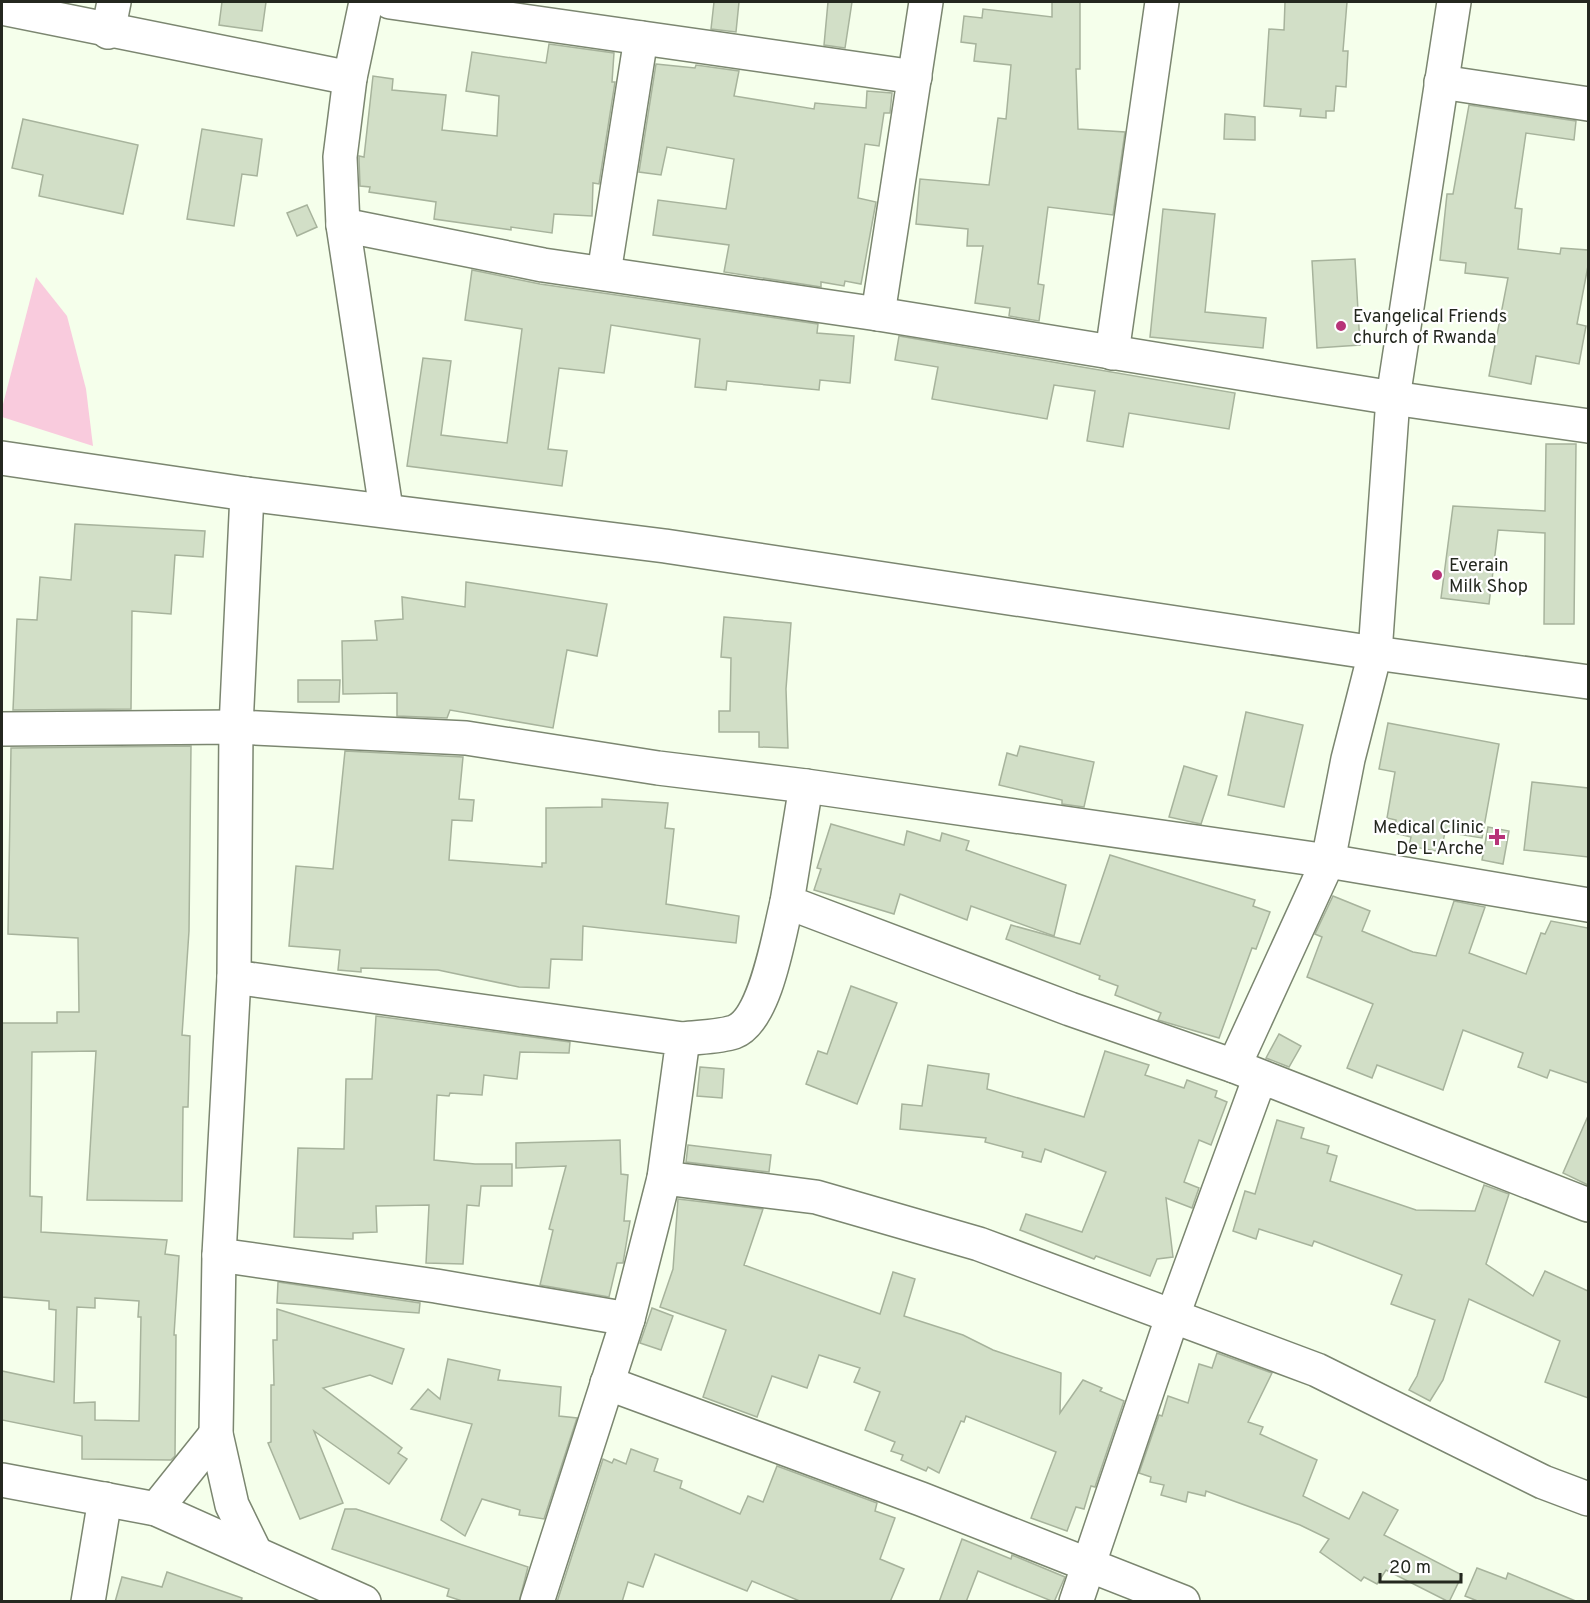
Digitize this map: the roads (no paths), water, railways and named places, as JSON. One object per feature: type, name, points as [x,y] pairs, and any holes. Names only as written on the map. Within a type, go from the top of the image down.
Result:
[{"type":"street","points":[[366,2],[350,78],[340,157],[343,225],[386,509]]},
{"type":"street","points":[[390,2],[915,77]]},
{"type":"street","points":[[878,314],[926,2]]},
{"type":"street","points":[[1112,353],[1162,2]]},
{"type":"street","points":[[1076,1602],[1173,1316],[1247,1071],[1328,861],[1348,759],[1375,653],[1393,398],[1454,2]]},
{"type":"street","points":[[2,9],[111,17],[350,78]]},
{"type":"street","points":[[604,273],[641,38]]},
{"type":"street","points":[[1441,82],[1588,104]]},
{"type":"street","points":[[343,225],[543,265],[878,314],[1393,398],[1588,426]]},
{"type":"street","points":[[2,458],[247,494],[386,509],[665,546],[1375,653],[1588,682]]},
{"type":"street","points":[[247,494],[236,727],[234,977],[219,1255],[216,1434],[232,1505],[255,1552]]},
{"type":"street","points":[[2,729],[236,727],[466,738],[658,768],[806,786],[1328,861],[1588,905]]},
{"type":"street","points":[[234,977],[683,1039],[734,1032],[748,1024],[760,1004],[787,902],[806,786]]},
{"type":"street","points":[[787,902],[1070,1009],[1247,1071],[1588,1205]]},
{"type":"street","points":[[537,1602],[628,1319],[664,1178],[683,1039]]},
{"type":"street","points":[[664,1178],[816,1197],[979,1244],[1317,1370],[1542,1482],[1588,1499]]},
{"type":"street","points":[[219,1255],[436,1286],[628,1319]]},
{"type":"street","points":[[607,1383],[1089,1563],[1184,1602]]},
{"type":"street","points":[[156,1509],[216,1434]]},
{"type":"street","points":[[2,1480],[156,1509],[364,1602]]},
{"type":"street","points":[[88,1602],[105,1498]]},
{"type":"place","name":"Evangelical Friends church of Rwanda","points":[[1341,326]]},
{"type":"place","name":"Everain Milk Shop","points":[[1437,575]]},
{"type":"place","name":"Medical Clinic De L'Arche","points":[[1497,837]]}]
